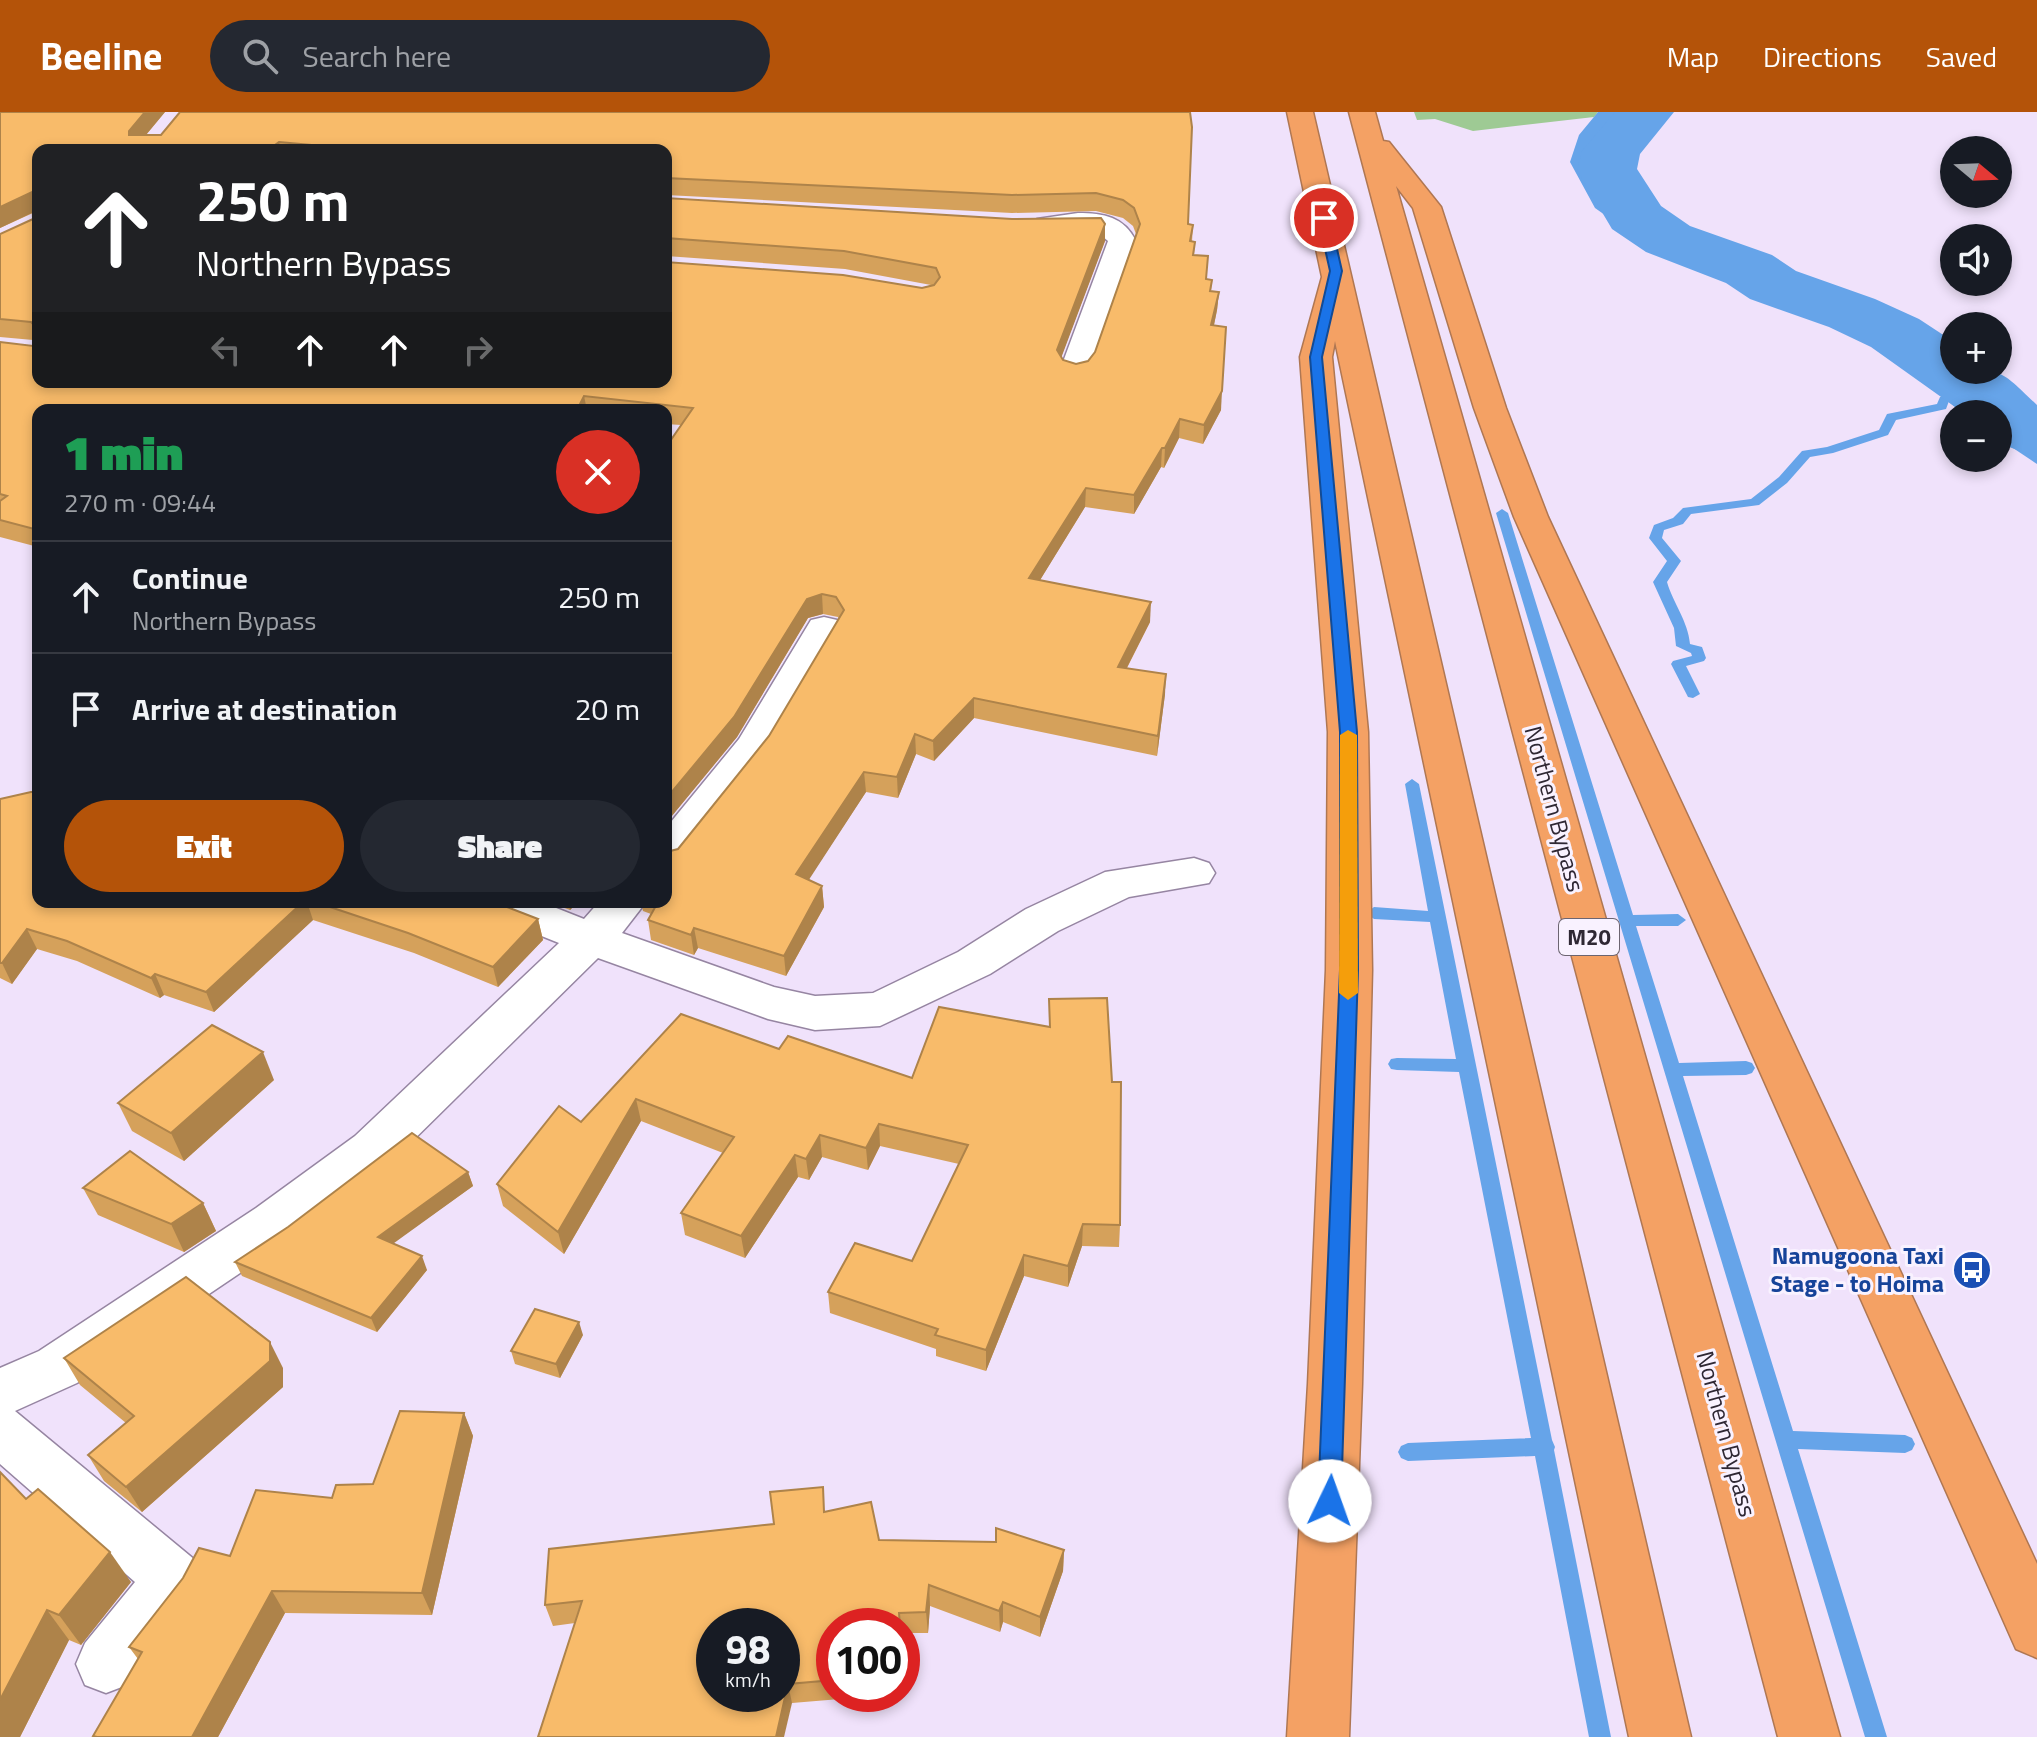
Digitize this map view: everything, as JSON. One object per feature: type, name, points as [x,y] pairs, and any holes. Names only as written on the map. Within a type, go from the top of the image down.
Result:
[{"type":"highway","points":[[1300,112],[1660,1737]]},
{"type":"highway","points":[[1366,124],[1427,207],[1490,408],[1531,517],[2037,1629]]},
{"type":"highway","name":"Northern Bypass","points":[[1366,124],[1809,1737]]},
{"type":"highway","points":[[1318,1737],[1335,1384],[1349,970],[1348,732],[1316,357],[1336,271]]},
{"type":"street","points":[[1012,225],[1084,222],[1112,227],[1120,233],[1122,241],[1076,370]]},
{"type":"street","points":[[672,849],[755,746],[824,628]]},
{"type":"street","points":[[514,908],[768,1002],[815,1013],[880,1009],[974,963],[1042,920],[1120,883],[1194,873]]},
{"type":"street","points":[[0,1393],[58,1367],[274,1223],[372,1150],[591,939],[619,908]]},
{"type":"street","points":[[0,1430],[174,1579],[106,1664]]},
{"type":"green space","points":[[1414,112],[1598,112],[1594,117],[1473,131],[1435,119],[1417,120]]},
{"type":"water","points":[[1598,112],[1643,112],[1596,147],[1600,154],[1595,162],[1595,174],[1622,211],[1672,241],[1712,252],[1737,267],[1799,293],[1886,336],[1940,374],[1940,384],[1954,384],[1977,400],[1946,400],[1863,334],[1817,312],[1663,256],[1595,208],[1570,162],[1579,135]]},
{"type":"water","points":[[2012,420],[2031,427],[2037,433],[2037,464],[2012,447]]},
{"type":"building","points":[[0,112],[145,112],[129,135],[161,135],[180,112],[1190,112],[1188,224],[1193,225],[1190,241],[1195,242],[1193,255],[1208,256],[1206,279],[1212,280],[1210,291],[1219,292],[1211,325],[1226,327],[1222,391],[1204,425],[1180,419],[1134,495],[1086,488],[1029,578],[1151,602],[1118,667],[1166,674],[1158,736],[974,698],[933,741],[915,734],[897,777],[864,772],[796,874],[822,886],[784,956],[694,928],[691,935],[648,920],[655,908],[672,908],[672,850],[678,849],[769,736],[844,610],[836,597],[822,594],[807,599],[734,717],[672,792],[672,438],[693,408],[584,396],[580,404],[32,404],[32,528],[0,520],[0,501],[7,496],[0,494],[0,342],[32,346],[32,388],[672,388],[672,262],[843,275],[922,288],[934,285],[940,277],[936,268],[844,251],[672,238],[672,198],[1012,219],[1101,218],[1105,224],[1057,350],[1063,360],[1076,364],[1088,361],[1095,352],[1140,224],[1134,208],[1123,200],[1096,193],[1012,195],[672,178],[672,144],[32,144],[32,192],[0,207]]},
{"type":"building","points":[[32,219],[32,323],[0,319],[0,234]]},
{"type":"building","points":[[32,792],[32,908],[297,908],[206,992],[155,974],[151,978],[67,941],[27,929],[0,963],[0,799]]},
{"type":"building","points":[[333,908],[510,908],[538,919],[493,967],[408,933]]},
{"type":"building","points":[[1107,998],[1112,1082],[1121,1082],[1120,1225],[1083,1224],[1068,1266],[1024,1255],[986,1350],[935,1335],[938,1329],[828,1292],[855,1243],[912,1261],[968,1145],[879,1124],[866,1148],[820,1135],[806,1159],[795,1155],[741,1236],[681,1213],[734,1137],[636,1099],[558,1232],[497,1184],[559,1106],[581,1122],[681,1014],[779,1049],[788,1036],[912,1078],[939,1007],[1050,1027],[1049,999]]},
{"type":"building","points":[[212,1025],[263,1052],[171,1133],[118,1103]]},
{"type":"building","points":[[412,1133],[468,1172],[378,1237],[422,1256],[371,1318],[235,1262],[288,1227]]},
{"type":"building","points":[[130,1151],[203,1203],[171,1224],[83,1188]]},
{"type":"building","points":[[186,1277],[270,1342],[270,1361],[126,1487],[88,1455],[134,1416],[64,1358]]},
{"type":"building","points":[[535,1309],[579,1322],[556,1364],[511,1351]]},
{"type":"building","points":[[400,1411],[464,1413],[422,1593],[272,1591],[192,1737],[93,1736],[142,1652],[129,1647],[183,1578],[199,1548],[230,1556],[256,1490],[332,1498],[336,1485],[373,1484]]},
{"type":"building","points":[[0,1472],[26,1499],[38,1489],[110,1552],[59,1615],[47,1610],[0,1700]]},
{"type":"building","points":[[823,1487],[824,1512],[871,1502],[879,1540],[996,1542],[996,1528],[1064,1550],[1040,1617],[1003,1602],[999,1611],[929,1585],[926,1612],[920,1612],[920,1608],[816,1608],[816,1682],[800,1683],[800,1608],[696,1608],[696,1712],[782,1712],[776,1737],[538,1737],[582,1601],[545,1605],[549,1549],[774,1524],[770,1492]]},
{"type":"waterway","points":[[1646,112],[1611,151],[1607,170],[1627,198],[1634,216],[1668,239],[1749,269],[1773,285],[1852,313],[1895,333],[1982,391],[2016,424],[2037,435]]},
{"type":"waterway","points":[[1693,694],[1678,664],[1699,658],[1697,650],[1683,646],[1681,628],[1662,591],[1660,582],[1674,561],[1655,538],[1659,528],[1678,521],[1687,511],[1755,502],[1783,480],[1806,454],[1884,432],[1891,417],[1942,406],[1944,399],[1982,391]]},
{"type":"waterway","points":[[1502,513],[1876,1737]]},
{"type":"waterway","points":[[1412,784],[1543,1447]]},
{"type":"waterway","points":[[1374,913],[1437,917]]},
{"type":"waterway","points":[[1629,921],[1678,920]]},
{"type":"waterway","points":[[1397,1064],[1464,1066]]},
{"type":"waterway","points":[[1674,1070],[1746,1068]]},
{"type":"waterway","points":[[1787,1440],[1905,1444]]},
{"type":"waterway","points":[[1408,1452],[1543,1447]]},
{"type":"waterway","points":[[1543,1447],[1600,1737]]},
{"type":"slow traffic","points":[[1348,735],[1348,993]]},
{"type":"place","name":"Namugoona Taxi Stage - to Hoima","points":[[1972,1270]]},
{"type":"route","points":[[1324,218],[1336,271],[1316,357],[1348,732],[1349,970],[1330,1501]]}]
